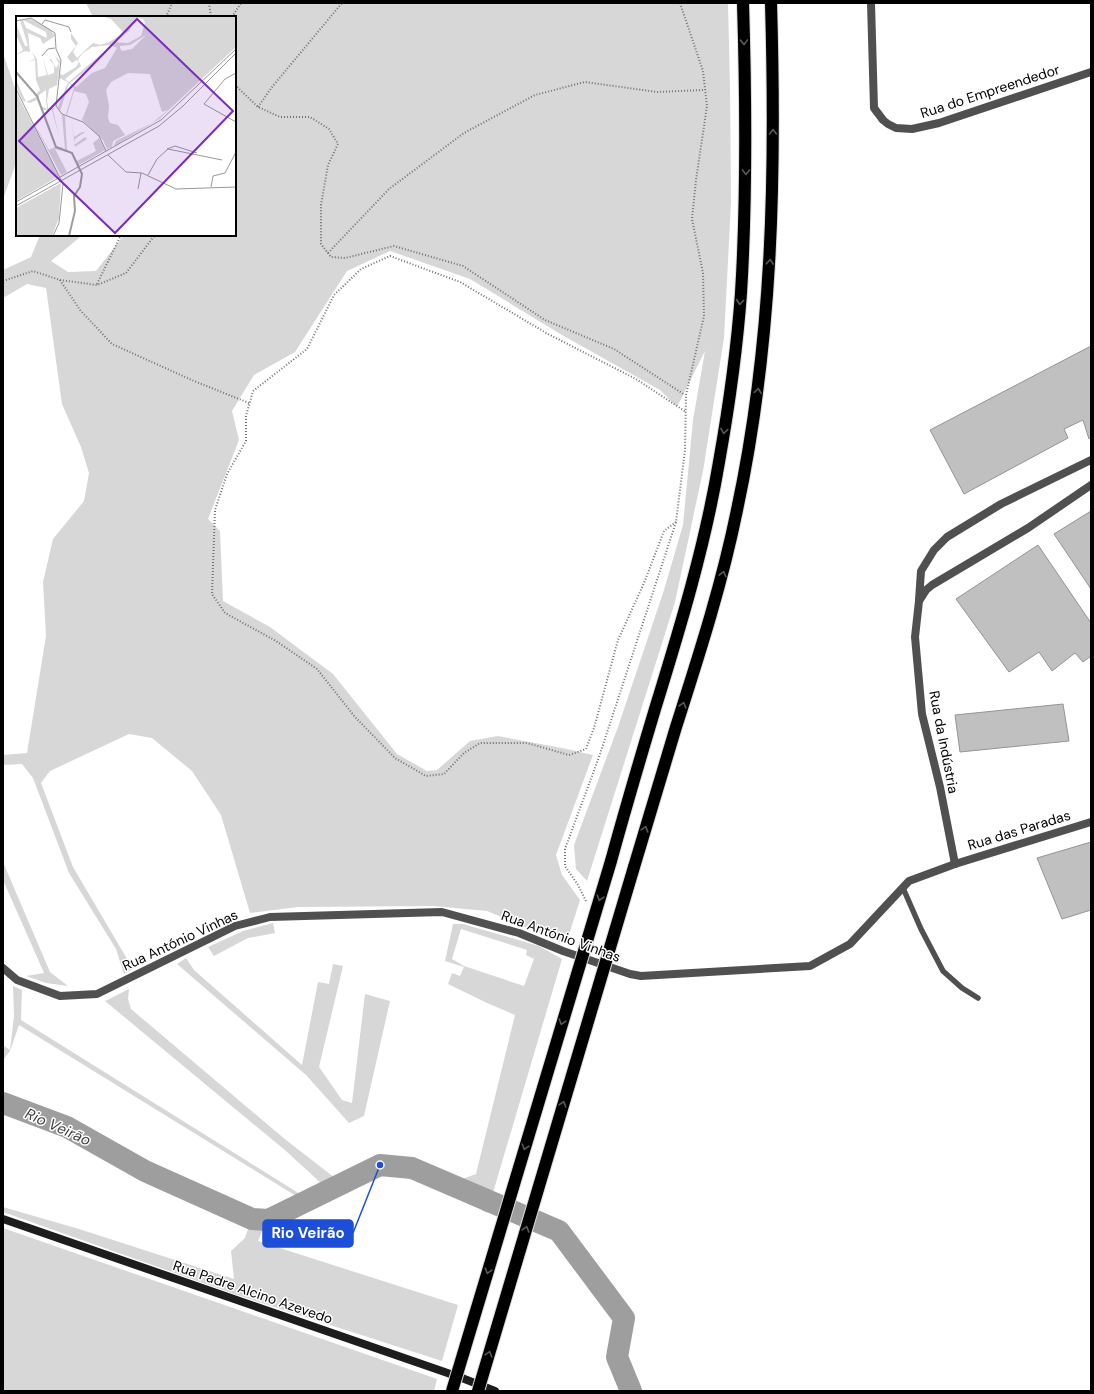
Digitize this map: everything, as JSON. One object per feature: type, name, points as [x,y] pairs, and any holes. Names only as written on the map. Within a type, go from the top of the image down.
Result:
[{"type":"highway","points":[[452,1391],[675,644],[702,545],[719,464],[730,396],[741,295],[746,119],[743,3]]},
{"type":"highway","points":[[478,1391],[634,867],[721,583],[738,509],[753,422],[764,342],[770,251],[773,169],[771,3]]},
{"type":"main road","name":"Rua Padre Alcino Azevedo","points":[[3,1219],[462,1378],[495,1391]]},
{"type":"street","name":"Rua do Empreendedor","points":[[871,3],[874,108],[883,120],[896,128],[912,129],[939,123],[1091,72]]},
{"type":"street","name":"Rua da Indústria","points":[[955,864],[940,787],[922,714],[915,637],[921,571],[934,550],[947,537],[1001,504],[1091,460]]},
{"type":"street","points":[[919,601],[926,590],[932,585],[1028,528],[1091,485]]},
{"type":"street","name":"Rua das Paradas","points":[[955,864],[1091,822]]},
{"type":"street","name":"Rua António Vinhas","points":[[3,968],[17,980],[60,996],[97,994],[235,926],[270,917],[442,912],[519,932],[563,951],[630,974],[641,976],[810,966],[850,944],[909,881],[955,864]]},
{"type":"lane","points":[[903,888],[921,929],[943,971],[962,988],[978,998]]},
{"type":"path","points":[[166,16],[172,3]]},
{"type":"path","points":[[209,3],[211,16]]},
{"type":"path","points":[[233,16],[241,3]]},
{"type":"path","points":[[258,107],[272,87],[342,3]]},
{"type":"path","points":[[587,901],[565,866],[565,849],[599,757],[676,522],[685,450],[686,395],[704,316],[703,273],[692,219],[707,106],[703,71],[680,3]]},
{"type":"path","points":[[328,253],[388,189],[464,133],[536,95],[585,82],[657,92],[705,90]]},
{"type":"path","points":[[236,86],[258,107],[280,117],[310,117],[329,129],[338,144],[328,165],[321,205],[321,244],[331,257],[345,258],[394,246],[463,266],[545,320],[614,349],[686,395]]},
{"type":"path","points":[[97,285],[121,236]]},
{"type":"path","points":[[3,281],[33,271],[60,280],[97,285],[126,273],[154,236]]},
{"type":"path","points":[[676,522],[664,531],[644,584],[618,640],[594,728],[586,749],[569,755],[527,743],[480,743],[464,753],[444,774],[426,776],[395,758],[355,717],[317,669],[276,641],[225,613],[212,594],[214,510],[228,474],[246,441],[246,416],[253,391],[307,349],[334,295],[361,269],[390,256],[460,282],[548,334],[636,379],[686,412]]},
{"type":"path","points":[[60,280],[80,310],[112,344],[194,381],[250,403]]},
{"type":"shaded area","points":[[86,3],[728,3],[731,203],[724,338],[703,471],[675,602],[587,881],[576,869],[574,845],[618,727],[664,590],[683,525],[693,420],[705,351],[677,407],[660,390],[562,335],[470,279],[390,251],[347,271],[295,352],[254,375],[232,411],[239,440],[208,519],[220,531],[223,601],[270,627],[333,674],[397,754],[427,771],[437,770],[470,741],[498,736],[593,755],[556,855],[562,875],[580,900],[566,944],[487,911],[433,906],[298,907],[250,913],[221,815],[192,771],[152,738],[129,734],[50,771],[41,783],[73,867],[133,969],[124,974],[116,949],[69,873],[33,778],[22,764],[3,765],[3,755],[27,753],[46,636],[43,582],[53,539],[84,501],[89,473],[81,447],[62,404],[46,288],[27,284],[3,298],[3,270],[31,257],[40,236],[80,236],[51,261],[68,272],[96,271],[123,236],[236,236],[236,16],[92,16]]},
{"type":"shaded area","points":[[3,53],[16,91],[16,160],[3,199]]},
{"type":"shaded area","points":[[3,862],[50,972],[68,986],[46,983],[26,976],[44,973],[3,880]]},
{"type":"shaded area","points":[[273,923],[275,933],[248,938],[214,956],[208,947],[243,931]]},
{"type":"shaded area","points":[[453,924],[463,924],[539,946],[562,959],[487,1213],[456,1195],[414,1174],[380,1172],[263,1229],[258,1241],[458,1305],[442,1361],[234,1294],[3,1212],[3,1207],[79,1229],[234,1279],[231,1251],[245,1238],[250,1223],[144,1175],[67,1134],[3,1111],[3,1094],[75,1125],[152,1168],[253,1215],[296,1196],[19,1025],[10,1051],[3,1060],[3,1045],[10,1050],[14,1016],[13,986],[22,990],[21,1020],[300,1194],[322,1184],[286,1151],[105,1001],[129,989],[128,999],[131,1009],[286,1140],[335,1178],[379,1159],[415,1164],[457,1181],[476,1174],[515,1015],[448,984],[452,973],[460,976],[464,967],[445,961]],"holes":[[[461,929],[527,950],[526,955],[534,959],[524,986],[464,966],[452,959]]]},
{"type":"shaded area","points":[[186,958],[194,970],[302,1065],[318,982],[329,984],[333,964],[343,966],[319,1067],[342,1100],[352,1103],[365,994],[390,1001],[364,1116],[349,1123],[306,1075],[177,964]]},
{"type":"shaded area","points":[[3,1228],[437,1379],[434,1391],[3,1391]]},
{"type":"building","points":[[1091,346],[1091,438],[1089,439],[1083,420],[1064,429],[1068,438],[964,494],[930,430]]},
{"type":"building","points":[[1091,511],[1091,589],[1054,534]]},
{"type":"building","points":[[1038,545],[1091,623],[1091,656],[1083,662],[1075,653],[1052,671],[1039,652],[1009,672],[956,599]]},
{"type":"building","points":[[1063,704],[1069,741],[960,752],[955,715]]},
{"type":"building","points":[[1091,842],[1091,910],[1062,919],[1037,858]]},
{"type":"waterway","name":"Rio Veirão","points":[[3,1103],[67,1127],[145,1171],[252,1219],[268,1220],[380,1165],[412,1168],[559,1231],[624,1318],[617,1357],[631,1391]]},
{"type":"place","name":"Rio Veirão","points":[[380,1165]]}]
